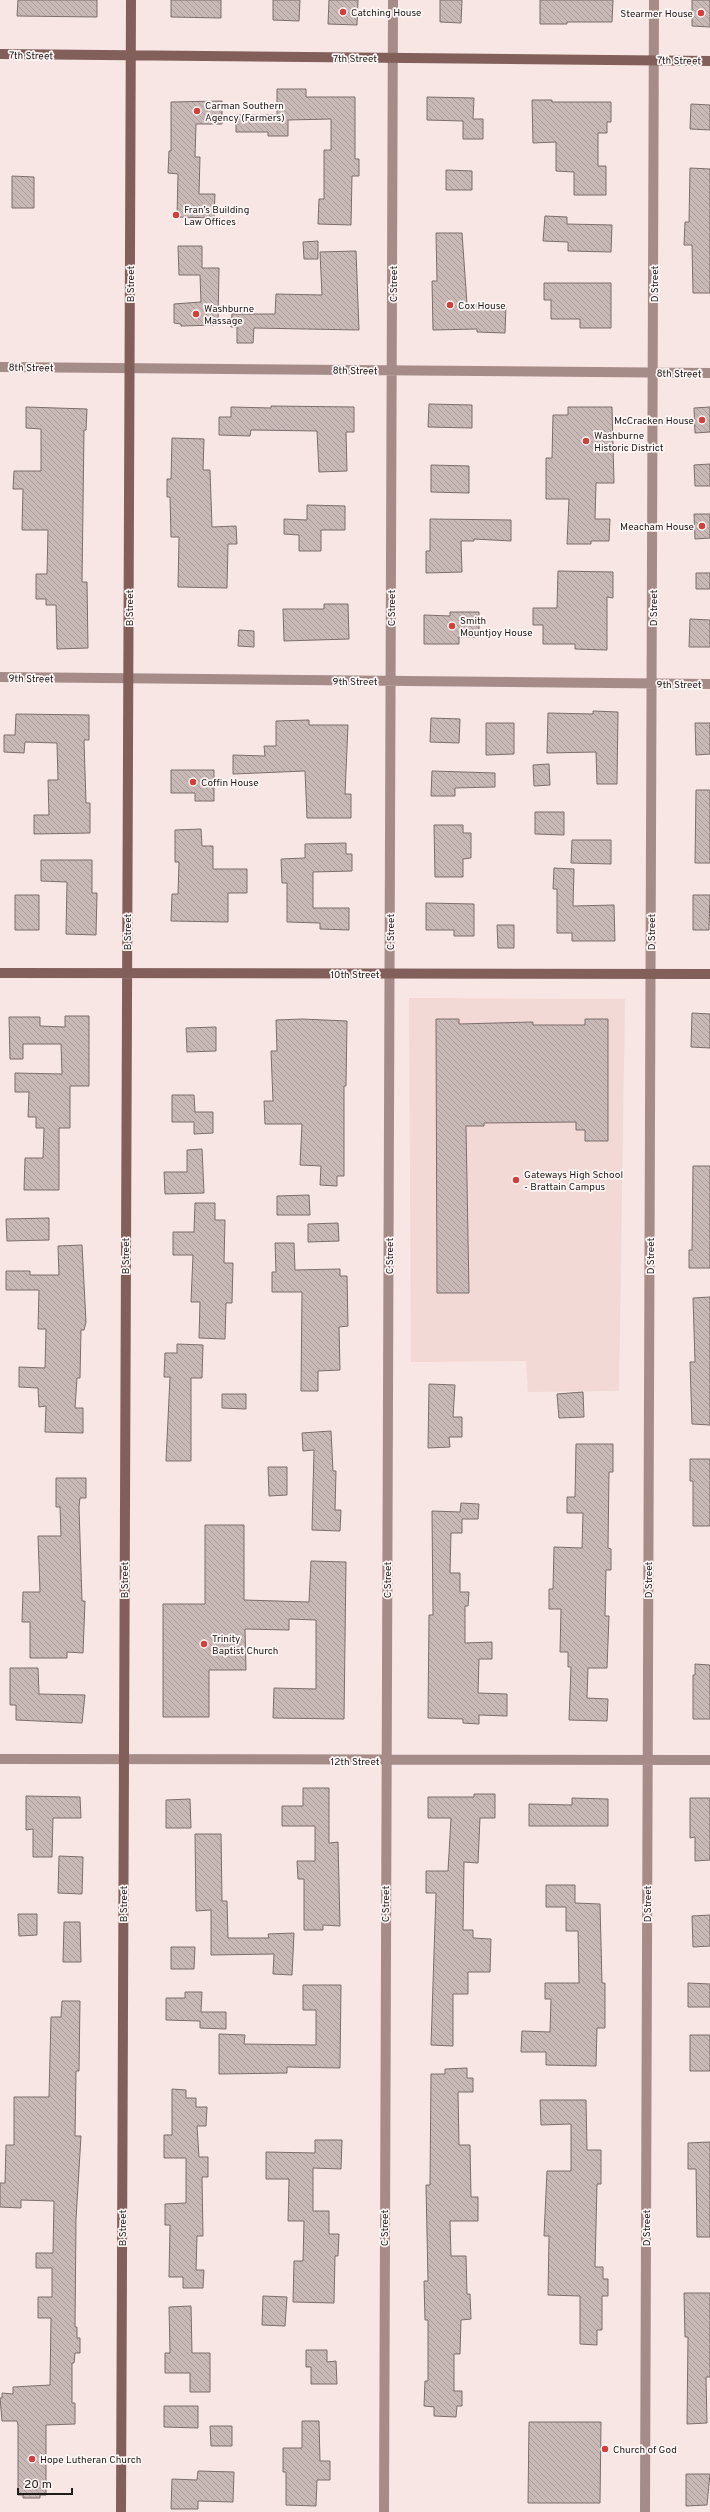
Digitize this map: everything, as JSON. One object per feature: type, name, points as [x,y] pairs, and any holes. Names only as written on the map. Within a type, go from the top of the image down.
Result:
[{"type":"street","name":"B Street","points":[[121,2512],[131,0]]},
{"type":"street","name":"C Street","points":[[384,2512],[394,0]]},
{"type":"street","name":"D Street","points":[[645,2512],[653,684],[654,0]]},
{"type":"street","name":"7th Street","points":[[0,54],[710,61]]},
{"type":"street","name":"8th Street","points":[[0,367],[710,373]]},
{"type":"street","name":"9th Street","points":[[0,677],[710,684]]},
{"type":"street","name":"10th Street","points":[[0,973],[710,974]]},
{"type":"street","name":"12th Street","points":[[0,1759],[386,1762],[710,1760]]},
{"type":"shaded area","name":"Gateways High School - Brattain Campus","points":[[409,998],[625,999],[619,1391],[528,1392],[526,1361],[411,1362]]},
{"type":"building","points":[[18,0],[97,0],[97,17],[17,16]]},
{"type":"building","points":[[171,0],[221,0],[221,18],[171,17]]},
{"type":"building","points":[[273,0],[300,0],[299,21],[273,20]]},
{"type":"building","name":"Catching House","points":[[329,0],[358,0],[357,25],[328,24]]},
{"type":"building","points":[[440,0],[462,0],[461,23],[440,22]]},
{"type":"building","points":[[540,0],[613,0],[612,22],[567,22],[567,24],[540,24]]},
{"type":"building","name":"Stearmer House","points":[[692,0],[710,0],[710,27],[692,26]]},
{"type":"building","points":[[277,89],[306,89],[306,97],[355,97],[355,159],[359,159],[359,176],[352,176],[351,225],[318,224],[319,199],[324,199],[324,150],[331,150],[331,119],[288,120],[288,136],[268,136],[268,132],[236,132],[236,115],[277,115]]},
{"type":"building","points":[[427,97],[474,98],[473,119],[483,119],[483,139],[463,139],[463,121],[427,120]]},
{"type":"building","points":[[532,100],[552,100],[552,102],[611,102],[611,122],[607,122],[607,133],[598,133],[598,166],[606,166],[606,195],[574,195],[574,172],[556,171],[556,142],[533,143]]},
{"type":"building","points":[[222,101],[222,124],[196,124],[195,157],[200,157],[199,194],[215,194],[214,218],[177,217],[178,174],[168,173],[169,151],[171,151],[171,102]]},
{"type":"building","points":[[691,104],[710,105],[710,130],[690,129]]},
{"type":"building","points":[[690,168],[710,169],[710,293],[693,293],[692,245],[684,245],[685,222],[689,222]]},
{"type":"building","points":[[446,170],[472,171],[472,190],[446,190]]},
{"type":"building","points":[[12,176],[34,177],[34,208],[12,208]]},
{"type":"building","points":[[545,216],[567,217],[567,224],[612,225],[611,252],[568,251],[568,242],[543,241]]},
{"type":"building","points":[[436,233],[462,233],[467,304],[506,305],[505,333],[477,332],[477,329],[433,330],[432,281],[437,281]]},
{"type":"building","points":[[318,241],[318,259],[304,259],[303,242]]},
{"type":"building","points":[[178,246],[202,246],[202,268],[219,268],[218,325],[181,326],[181,324],[174,323],[174,304],[201,302],[200,275],[179,275]]},
{"type":"building","points":[[356,251],[359,330],[254,328],[253,343],[237,343],[237,327],[231,327],[232,314],[275,314],[276,294],[322,295],[320,252]]},
{"type":"building","points":[[544,283],[611,283],[611,328],[580,328],[580,319],[551,319],[551,300],[544,300]]},
{"type":"building","points":[[429,404],[472,405],[472,428],[428,427]]},
{"type":"building","points":[[271,406],[354,407],[354,432],[346,432],[347,471],[319,472],[317,431],[251,430],[250,436],[219,435],[219,417],[231,417],[231,407],[271,408]]},
{"type":"building","points":[[26,407],[87,409],[86,430],[84,430],[82,582],[87,582],[88,648],[57,649],[56,605],[46,605],[46,599],[36,599],[36,574],[47,574],[48,530],[22,530],[23,489],[13,489],[14,471],[41,471],[41,429],[26,428]]},
{"type":"building","points":[[568,407],[612,407],[614,483],[596,483],[595,519],[610,519],[609,541],[591,541],[591,544],[567,544],[569,499],[546,499],[546,458],[552,458],[553,415],[568,415]]},
{"type":"building","name":"McCracken House","points":[[710,407],[710,432],[695,433],[694,408]]},
{"type":"building","points":[[172,438],[204,439],[203,470],[210,470],[212,527],[236,526],[237,544],[228,544],[227,588],[178,587],[179,537],[171,537],[170,497],[167,497],[167,479],[171,479]]},
{"type":"building","points":[[710,464],[710,486],[695,486],[694,465]]},
{"type":"building","points":[[431,465],[469,466],[469,493],[431,492]]},
{"type":"building","points":[[307,505],[345,506],[345,530],[321,530],[321,551],[299,551],[299,535],[284,534],[284,519],[307,520]]},
{"type":"building","name":"Meacham House","points":[[694,514],[710,514],[710,538],[695,539]]},
{"type":"building","points":[[430,519],[511,520],[511,541],[474,539],[474,541],[461,541],[462,572],[426,573],[426,551],[430,551]]},
{"type":"building","points":[[558,571],[613,572],[613,598],[607,597],[607,650],[575,649],[575,644],[543,644],[543,625],[533,625],[533,608],[557,608]]},
{"type":"building","points":[[696,573],[710,573],[710,589],[696,589]]},
{"type":"building","points":[[324,604],[348,604],[349,639],[284,641],[283,609],[324,609]]},
{"type":"building","name":"Smith Mountjoy House","points":[[450,612],[479,612],[479,637],[459,637],[459,644],[424,644],[424,615],[450,616]]},
{"type":"building","points":[[690,619],[710,620],[710,647],[689,647]]},
{"type":"building","points":[[239,630],[254,631],[254,647],[238,646]]},
{"type":"building","points":[[593,711],[618,712],[617,784],[597,784],[596,752],[547,753],[548,713],[593,714]]},
{"type":"building","points":[[16,714],[89,715],[89,740],[84,740],[86,803],[90,803],[90,833],[34,834],[34,815],[49,815],[48,780],[58,780],[57,743],[25,742],[24,753],[4,752],[4,735],[15,735]]},
{"type":"building","points":[[431,718],[460,719],[459,743],[430,742]]},
{"type":"building","points":[[309,720],[309,725],[348,725],[345,794],[351,794],[351,818],[307,818],[305,771],[233,774],[233,755],[265,756],[264,746],[276,746],[276,721]]},
{"type":"building","points":[[486,723],[514,723],[514,754],[486,755]]},
{"type":"building","points":[[695,723],[710,723],[710,754],[696,755]]},
{"type":"building","points":[[549,764],[550,785],[534,786],[533,765]]},
{"type":"building","name":"Coffin House","points":[[171,770],[214,770],[214,801],[195,801],[195,793],[171,793]]},
{"type":"building","points":[[432,771],[495,773],[495,787],[455,788],[455,796],[431,796]]},
{"type":"building","points":[[696,790],[710,790],[710,863],[695,863]]},
{"type":"building","points":[[535,812],[564,812],[564,835],[535,834]]},
{"type":"building","points":[[434,825],[463,825],[463,833],[471,833],[471,858],[463,859],[463,877],[435,877]]},
{"type":"building","points":[[201,829],[202,846],[213,846],[213,869],[247,869],[247,893],[228,893],[228,922],[171,921],[172,894],[178,894],[179,862],[175,862],[175,830]]},
{"type":"building","points":[[572,840],[611,840],[611,864],[571,863]]},
{"type":"building","points":[[346,843],[346,854],[352,854],[352,871],[313,872],[313,908],[349,908],[349,930],[320,929],[320,923],[287,922],[287,883],[282,883],[281,859],[305,858],[305,844]]},
{"type":"building","points":[[41,860],[92,860],[92,893],[97,893],[96,935],[66,934],[67,882],[41,881]]},
{"type":"building","points":[[554,868],[574,869],[573,906],[614,905],[615,941],[572,941],[572,933],[557,933],[557,889],[553,889]]},
{"type":"building","points":[[15,895],[39,895],[39,930],[15,930]]},
{"type":"building","points":[[693,895],[710,895],[709,930],[693,930]]},
{"type":"building","points":[[426,903],[474,904],[474,936],[454,936],[454,930],[426,930]]},
{"type":"building","points":[[497,925],[514,925],[514,948],[498,948]]},
{"type":"building","points":[[692,1013],[710,1014],[710,1048],[691,1047]]},
{"type":"building","points":[[65,1016],[89,1016],[89,1086],[70,1086],[70,1128],[59,1128],[59,1190],[24,1190],[25,1158],[43,1158],[44,1128],[36,1128],[36,1117],[28,1117],[29,1092],[15,1092],[15,1073],[62,1074],[61,1044],[23,1044],[23,1059],[10,1059],[9,1017],[40,1017],[40,1026],[65,1027]]},
{"type":"building","points":[[302,1019],[347,1021],[346,1086],[344,1086],[344,1176],[337,1176],[337,1186],[320,1185],[321,1166],[300,1165],[302,1124],[265,1124],[264,1101],[273,1101],[271,1051],[277,1051],[276,1020]]},
{"type":"building","points":[[436,1019],[459,1019],[459,1024],[533,1022],[533,1025],[585,1025],[585,1019],[608,1019],[608,1141],[585,1141],[585,1130],[576,1130],[576,1122],[484,1123],[484,1126],[466,1126],[469,1293],[437,1293]]},
{"type":"building","points":[[216,1027],[216,1051],[187,1052],[186,1028]]},
{"type":"building","points":[[172,1095],[194,1095],[195,1112],[213,1112],[213,1133],[194,1134],[194,1122],[172,1122]]},
{"type":"building","points":[[202,1149],[204,1193],[165,1194],[164,1172],[187,1172],[187,1150]]},
{"type":"building","points":[[693,1166],[710,1166],[710,1268],[689,1268],[689,1250],[692,1250]]},
{"type":"building","points":[[309,1195],[310,1215],[277,1215],[277,1196]]},
{"type":"building","points":[[195,1203],[215,1203],[215,1220],[225,1220],[224,1263],[233,1263],[232,1303],[226,1303],[225,1339],[199,1338],[200,1302],[191,1302],[193,1255],[173,1255],[173,1232],[194,1232]]},
{"type":"building","points":[[49,1218],[49,1240],[7,1241],[6,1219]]},
{"type":"building","points":[[338,1223],[339,1241],[308,1242],[308,1224]]},
{"type":"building","points":[[275,1243],[294,1243],[295,1270],[340,1269],[340,1276],[347,1276],[348,1326],[339,1327],[340,1370],[318,1371],[318,1391],[301,1391],[302,1292],[272,1292],[272,1272],[276,1272]]},
{"type":"building","points":[[82,1245],[86,1322],[84,1330],[81,1330],[80,1378],[77,1378],[75,1408],[83,1408],[83,1433],[45,1432],[46,1406],[39,1407],[38,1388],[19,1387],[19,1367],[45,1368],[46,1329],[38,1329],[39,1290],[6,1290],[6,1271],[30,1271],[30,1275],[59,1275],[58,1246]]},
{"type":"building","points":[[710,1297],[710,1425],[692,1424],[690,1362],[695,1362],[693,1298]]},
{"type":"building","points":[[177,1344],[203,1345],[202,1378],[191,1378],[191,1461],[166,1461],[170,1377],[164,1377],[165,1353],[177,1353]]},
{"type":"building","points":[[429,1384],[455,1385],[453,1417],[462,1417],[462,1437],[449,1437],[450,1447],[428,1448]]},
{"type":"building","points":[[583,1392],[584,1417],[559,1418],[557,1394]]},
{"type":"building","points":[[222,1394],[246,1394],[246,1409],[222,1408]]},
{"type":"building","points":[[331,1431],[333,1471],[336,1471],[335,1510],[341,1510],[340,1531],[312,1530],[314,1450],[303,1451],[302,1433]]},
{"type":"building","points":[[576,1444],[613,1444],[613,1472],[609,1472],[608,1548],[611,1549],[611,1570],[606,1570],[605,1616],[609,1616],[607,1668],[588,1668],[587,1698],[608,1699],[607,1721],[569,1720],[571,1667],[568,1667],[568,1652],[560,1652],[561,1609],[549,1609],[549,1589],[553,1589],[554,1547],[582,1548],[583,1513],[567,1513],[567,1497],[575,1497]]},
{"type":"building","points":[[690,1459],[710,1459],[710,1526],[693,1526],[693,1481],[690,1481]]},
{"type":"building","points":[[268,1467],[287,1467],[287,1495],[269,1496]]},
{"type":"building","points":[[56,1478],[86,1478],[86,1498],[80,1498],[79,1507],[82,1601],[85,1601],[83,1653],[67,1652],[67,1658],[30,1658],[30,1622],[22,1622],[23,1592],[40,1592],[38,1536],[61,1536],[60,1507],[56,1507]]},
{"type":"building","points":[[461,1503],[479,1504],[478,1519],[462,1519],[462,1533],[451,1533],[450,1573],[460,1573],[460,1592],[469,1592],[468,1606],[465,1606],[465,1643],[492,1642],[492,1659],[479,1659],[478,1693],[507,1694],[507,1716],[479,1715],[479,1724],[463,1723],[463,1719],[428,1718],[429,1615],[433,1615],[432,1511],[460,1512]]},
{"type":"building","points":[[205,1525],[244,1525],[244,1600],[309,1602],[311,1561],[346,1562],[344,1719],[273,1718],[274,1688],[316,1689],[316,1620],[289,1619],[289,1630],[245,1629],[246,1670],[209,1670],[209,1717],[163,1717],[163,1604],[205,1604]]},
{"type":"building","points":[[695,1664],[710,1665],[710,1719],[693,1719],[693,1675],[695,1675]]},
{"type":"building","points":[[10,1668],[38,1668],[39,1694],[85,1695],[82,1723],[16,1720],[16,1705],[10,1705]]},
{"type":"building","points":[[303,1788],[329,1788],[329,1843],[338,1842],[340,1926],[323,1925],[323,1930],[304,1930],[304,1879],[298,1879],[297,1861],[315,1861],[315,1826],[282,1826],[282,1806],[303,1806]]},
{"type":"building","points":[[474,1794],[495,1794],[495,1818],[480,1818],[478,1863],[464,1862],[463,1930],[473,1930],[473,1938],[491,1939],[490,1972],[468,1972],[468,1994],[453,1994],[453,2046],[431,2045],[436,1893],[426,1893],[426,1871],[448,1871],[451,1818],[428,1818],[428,1797],[474,1797]]},
{"type":"building","points":[[26,1796],[80,1797],[81,1818],[53,1818],[52,1857],[33,1857],[33,1829],[26,1830]]},
{"type":"building","points":[[572,1798],[608,1799],[608,1826],[529,1826],[529,1804],[572,1805]]},
{"type":"building","points":[[690,1798],[710,1798],[710,1860],[695,1861],[695,1837],[690,1838]]},
{"type":"building","points":[[190,1799],[191,1828],[166,1828],[166,1800]]},
{"type":"building","points":[[195,1834],[221,1834],[222,1901],[227,1901],[228,1938],[269,1938],[268,1934],[294,1933],[292,1975],[273,1974],[274,1954],[211,1955],[211,1910],[196,1911]]},
{"type":"building","points":[[59,1856],[83,1857],[82,1894],[58,1893]]},
{"type":"building","points":[[546,1885],[575,1885],[575,1903],[600,1904],[602,1983],[605,1983],[605,2028],[597,2028],[596,2066],[546,2065],[546,2052],[521,2052],[522,2031],[550,2032],[551,1999],[545,1999],[545,1983],[579,1983],[578,1931],[566,1931],[566,1907],[546,1907]]},
{"type":"building","points":[[18,1914],[37,1914],[37,1935],[19,1936]]},
{"type":"building","points":[[710,1915],[710,1946],[693,1947],[692,1916]]},
{"type":"building","points":[[64,1922],[80,1922],[81,1962],[63,1962]]},
{"type":"building","points":[[171,1947],[195,1947],[194,1969],[171,1969]]},
{"type":"building","points":[[688,1983],[710,1984],[710,2007],[688,2007]]},
{"type":"building","points":[[303,1985],[341,1985],[340,2068],[287,2067],[287,2073],[219,2074],[219,2034],[245,2035],[244,2044],[316,2045],[316,2010],[303,2010]]},
{"type":"building","points":[[185,1992],[202,1992],[201,2012],[226,2012],[226,2029],[200,2028],[200,2021],[166,2020],[166,1998],[185,1998]]},
{"type":"building","points":[[62,2001],[80,2001],[79,2071],[76,2071],[75,2136],[81,2136],[76,2219],[75,2327],[77,2327],[77,2338],[80,2338],[80,2353],[75,2353],[74,2363],[72,2363],[72,2403],[75,2403],[75,2424],[46,2425],[46,2495],[40,2495],[40,2498],[23,2498],[23,2495],[18,2495],[18,2425],[17,2421],[2,2421],[0,2398],[2,2398],[2,2393],[13,2394],[13,2387],[50,2385],[51,2318],[38,2318],[38,2297],[52,2297],[52,2268],[36,2268],[36,2253],[53,2253],[54,2201],[21,2200],[21,2208],[0,2207],[0,2183],[5,2183],[6,2145],[14,2145],[14,2097],[49,2097],[51,2017],[61,2017]]},
{"type":"building","points":[[690,2035],[710,2035],[710,2071],[690,2071]]},
{"type":"building","points":[[467,2068],[467,2078],[473,2078],[473,2092],[458,2092],[459,2145],[470,2145],[471,2197],[478,2197],[478,2221],[450,2221],[451,2256],[466,2256],[467,2294],[470,2294],[471,2319],[461,2320],[460,2354],[454,2354],[454,2391],[462,2391],[462,2406],[457,2406],[456,2417],[434,2416],[434,2407],[424,2406],[425,2381],[428,2381],[428,2320],[425,2320],[424,2281],[428,2281],[426,2185],[430,2185],[431,2074],[445,2074],[445,2069]]},
{"type":"building","points":[[172,2089],[186,2090],[186,2098],[196,2098],[196,2107],[207,2107],[206,2126],[197,2126],[199,2157],[208,2157],[208,2177],[202,2177],[203,2236],[197,2236],[196,2270],[204,2270],[203,2288],[183,2288],[183,2277],[169,2277],[170,2225],[165,2225],[165,2204],[186,2203],[186,2158],[164,2158],[164,2135],[172,2135]]},
{"type":"building","points":[[540,2100],[586,2100],[587,2150],[601,2150],[601,2184],[597,2184],[595,2267],[603,2267],[603,2279],[608,2279],[608,2296],[602,2296],[602,2330],[597,2330],[597,2345],[580,2344],[580,2296],[548,2295],[549,2236],[544,2236],[547,2171],[571,2171],[571,2124],[541,2125]]},
{"type":"building","points":[[315,2140],[342,2140],[341,2169],[313,2168],[313,2211],[329,2211],[329,2234],[339,2234],[338,2256],[335,2256],[334,2303],[293,2302],[294,2261],[303,2261],[304,2221],[288,2221],[289,2179],[266,2179],[266,2152],[315,2153]]},
{"type":"building","points":[[710,2142],[710,2237],[697,2237],[696,2169],[688,2169],[688,2143]]},
{"type":"building","points":[[684,2293],[710,2293],[710,2377],[706,2377],[707,2423],[687,2424],[688,2337],[685,2337]]},
{"type":"building","points":[[263,2296],[287,2297],[285,2326],[262,2325]]},
{"type":"building","points":[[191,2306],[192,2353],[210,2353],[210,2392],[190,2392],[190,2373],[165,2373],[165,2353],[170,2353],[169,2307]]},
{"type":"building","points":[[306,2350],[327,2350],[327,2362],[336,2361],[337,2384],[311,2384],[311,2367],[306,2367]]},
{"type":"building","points":[[164,2406],[198,2406],[198,2428],[164,2427]]},
{"type":"building","points":[[302,2421],[319,2421],[320,2461],[330,2461],[330,2480],[317,2480],[316,2506],[286,2505],[286,2472],[283,2472],[283,2448],[302,2448]]},
{"type":"building","points":[[529,2422],[601,2422],[600,2503],[528,2503]]},
{"type":"building","points":[[210,2426],[232,2426],[232,2446],[211,2446]]},
{"type":"building","points":[[198,2471],[234,2472],[233,2502],[198,2501],[198,2509],[171,2509],[172,2479],[197,2480]]},
{"type":"building","points":[[686,2474],[710,2474],[707,2505],[686,2506]]},
{"type":"place","name":"Catching House","points":[[343,12]]},
{"type":"place","name":"Stearmer House","points":[[701,13]]},
{"type":"place","name":"Carman Southern Agency (Farmers)","points":[[197,111]]},
{"type":"place","name":"Fran’s Building Law Offices","points":[[176,215]]},
{"type":"place","name":"Cox House","points":[[450,305]]},
{"type":"place","name":"Washburne Massage","points":[[196,314]]},
{"type":"place","name":"McCracken House","points":[[702,420]]},
{"type":"place","name":"Washburne Historic District","points":[[586,441]]},
{"type":"place","name":"Meacham House","points":[[702,526]]},
{"type":"place","name":"Smith Mountjoy House","points":[[452,626]]},
{"type":"place","name":"Coffin House","points":[[193,782]]},
{"type":"place","name":"Gateways High School - Brattain Campus","points":[[516,1180]]},
{"type":"place","name":"Trinity Baptist Church","points":[[204,1644]]},
{"type":"place","name":"Church of God","points":[[605,2449]]},
{"type":"place","name":"Hope Lutheran Church","points":[[32,2459]]}]
